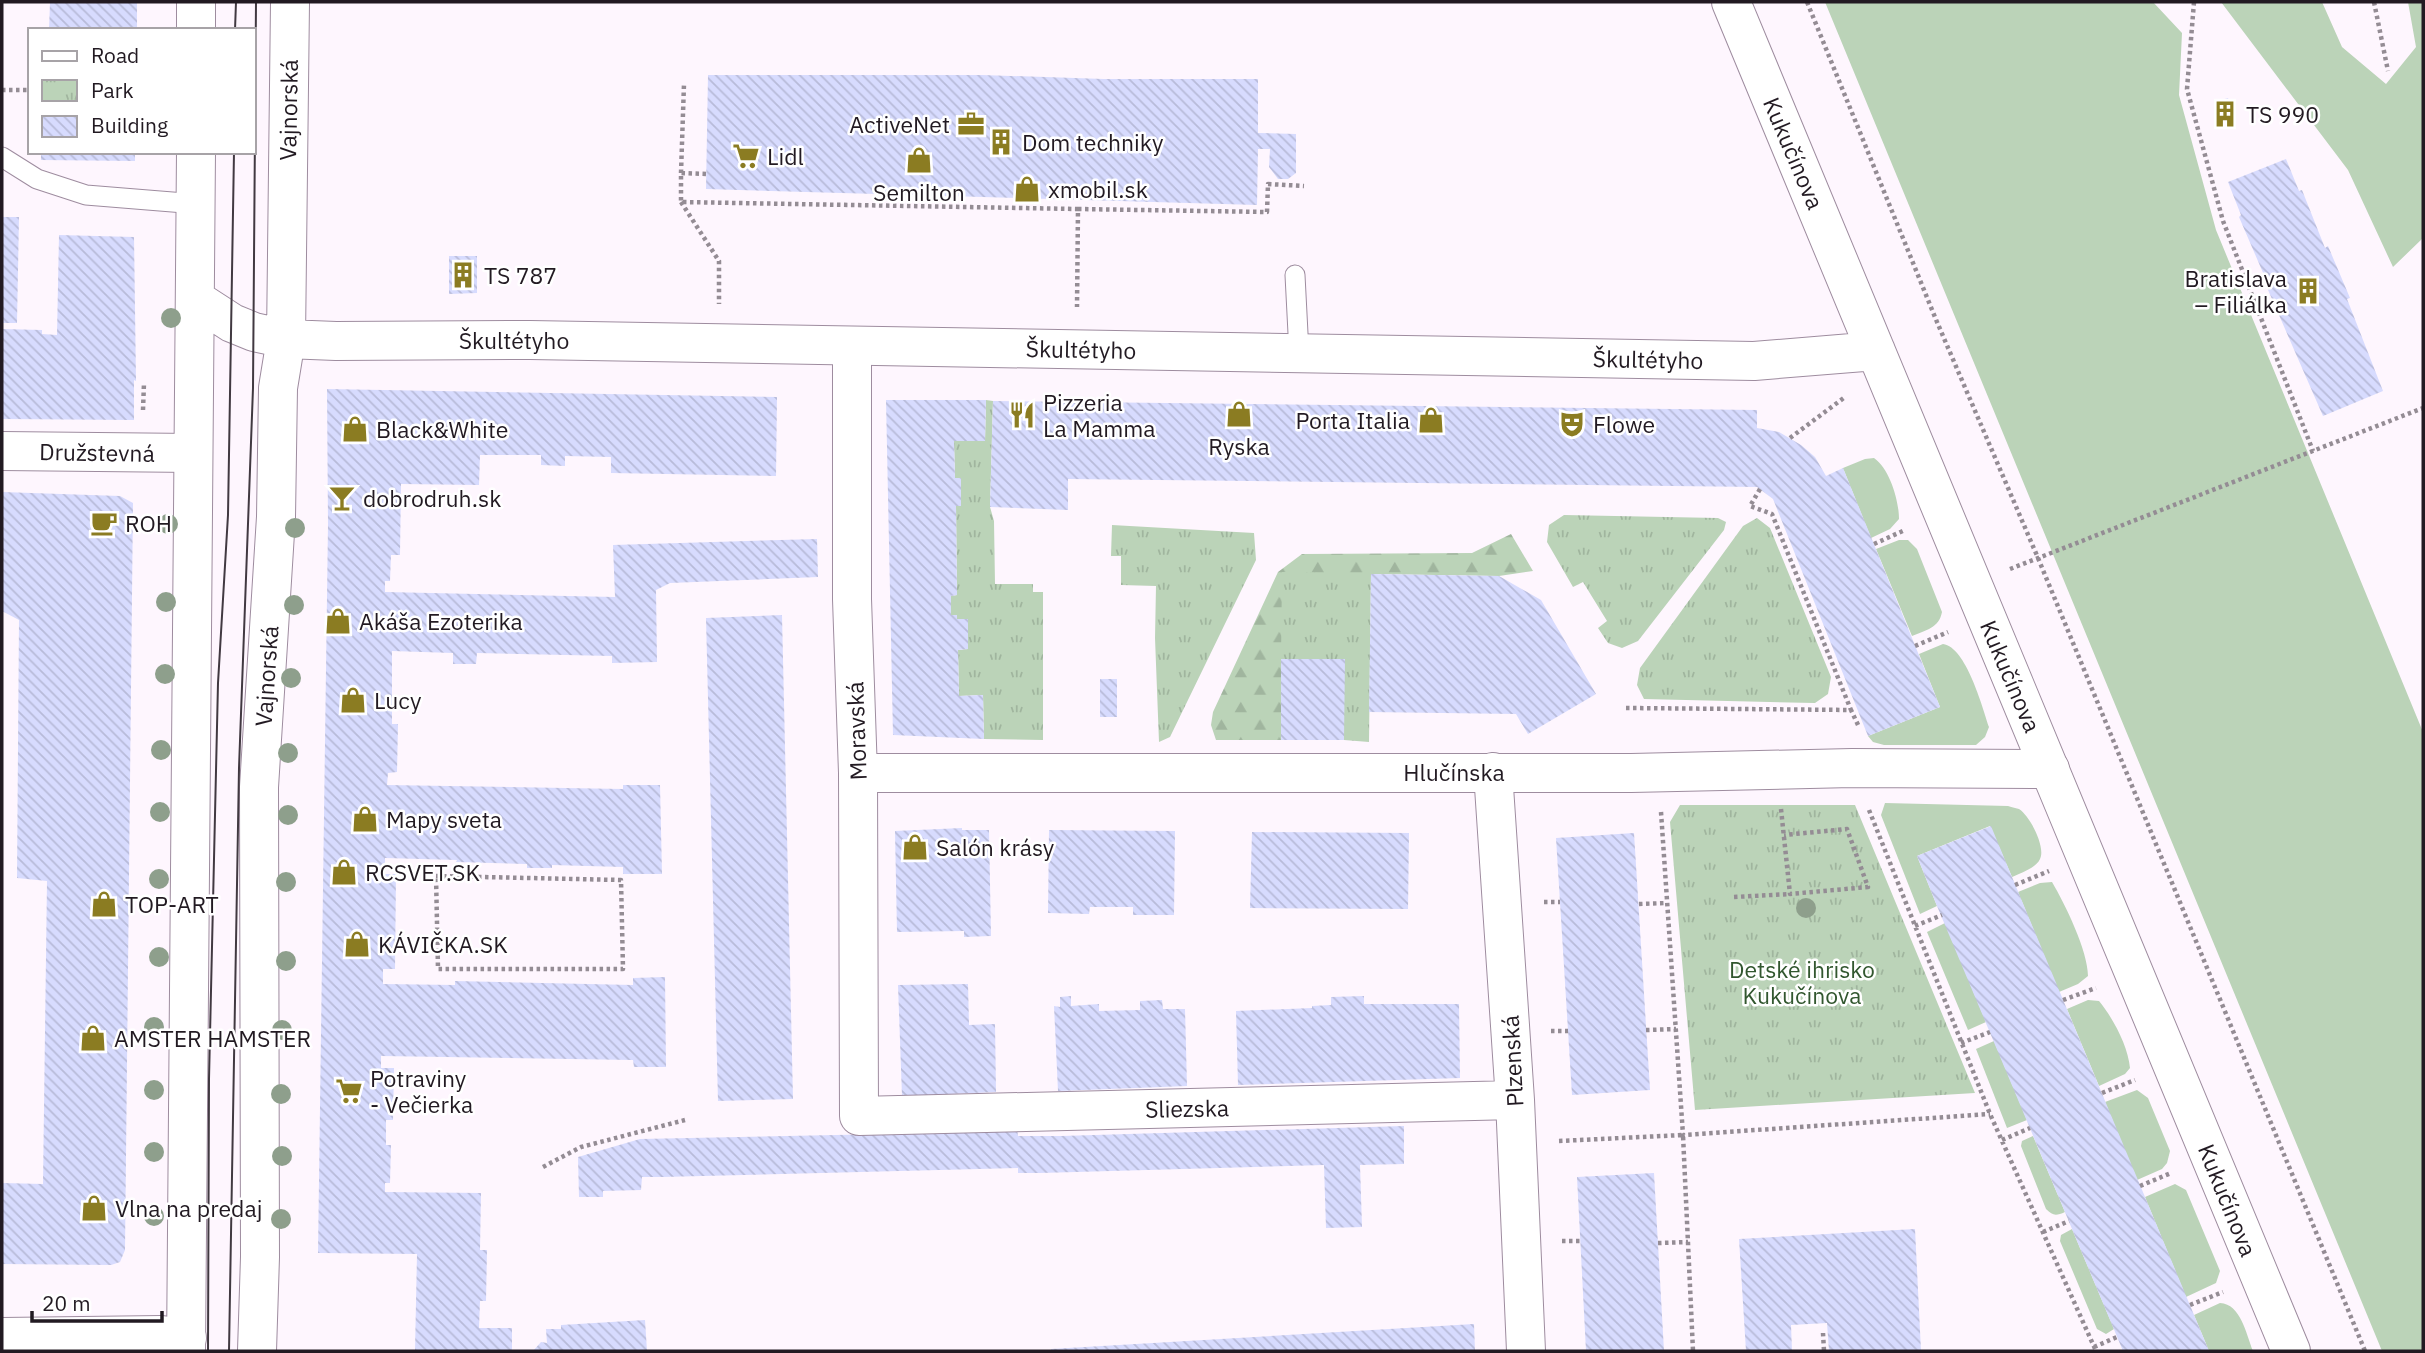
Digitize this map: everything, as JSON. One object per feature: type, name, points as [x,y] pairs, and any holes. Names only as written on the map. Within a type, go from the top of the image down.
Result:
[{"type":"street","points":[[196,2],[196,28]]},
{"type":"street","name":"Vajnorská","points":[[257,1351],[260,1257],[259,787],[276,517],[278,388],[286,339],[290,2]]},
{"type":"street","name":"Kukučínova","points":[[1731,2],[2291,1351]]},
{"type":"street","points":[[2,1337],[162,1335],[187,1344],[197,154]]},
{"type":"street","name":"Škultétyho","points":[[195,299],[232,323],[254,332],[286,339],[337,341],[530,340],[1754,361],[1876,351]]},
{"type":"street","name":"Moravská","points":[[852,345],[852,599],[858,773],[859,1116]]},
{"type":"street","name":"Družstevná","points":[[2,451],[193,453]]},
{"type":"street","name":"Hlučínska","points":[[858,773],[1632,773],[1852,768],[2050,769]]},
{"type":"street","name":"Plzenská","points":[[1493,772],[1515,1100],[1526,1351]]},
{"type":"street","name":"Sliezska","points":[[859,1116],[1515,1100]]},
{"type":"lane","points":[[2,157],[37,179],[86,195],[197,204]]},
{"type":"lane","points":[[1295,275],[1299,353]]},
{"type":"path","points":[[1807,2],[1937,322],[2038,558],[2365,1351]]},
{"type":"path","points":[[2194,2],[2187,89],[2223,221],[2313,451]]},
{"type":"path","points":[[2374,2],[2388,71]]},
{"type":"path","points":[[684,84],[681,202],[719,261],[718,310]]},
{"type":"path","points":[[2,90],[28,90]]},
{"type":"path","points":[[681,173],[706,174]]},
{"type":"path","points":[[681,202],[1266,212],[1268,184],[1304,186]]},
{"type":"path","points":[[1077,308],[1078,209]]},
{"type":"path","points":[[143,423],[144,383]]},
{"type":"path","points":[[1790,438],[1852,393]]},
{"type":"path","points":[[2003,572],[2423,408]]},
{"type":"path","points":[[1760,489],[1750,506],[1772,514],[1867,744],[1852,768],[1990,1114],[2095,1349],[2117,1337]]},
{"type":"path","points":[[1874,544],[1912,527]]},
{"type":"path","points":[[1915,646],[1955,629]]},
{"type":"path","points":[[1626,708],[1851,710]]},
{"type":"path","points":[[1781,805],[1790,894]]},
{"type":"path","points":[[1661,811],[1683,1135],[1693,1351]]},
{"type":"path","points":[[1734,897],[1868,887],[1847,830],[1784,835]]},
{"type":"path","points":[[2015,885],[2056,867]]},
{"type":"path","points":[[436,876],[621,880],[623,969],[438,970],[436,876]]},
{"type":"path","points":[[1639,904],[1667,903]]},
{"type":"path","points":[[1915,926],[1942,915]]},
{"type":"path","points":[[2063,1000],[2107,984]]},
{"type":"path","points":[[1646,1030],[1676,1029]]},
{"type":"path","points":[[1961,1043],[1990,1032]]},
{"type":"path","points":[[2102,1093],[2146,1076]]},
{"type":"path","points":[[1516,1143],[1683,1135],[1990,1114]]},
{"type":"path","points":[[543,1167],[581,1147],[685,1120]]},
{"type":"path","points":[[2002,1140],[2030,1128]]},
{"type":"path","points":[[2140,1186],[2174,1172]]},
{"type":"path","points":[[2043,1232],[2069,1221]]},
{"type":"path","points":[[1658,1242],[1688,1242]]},
{"type":"path","points":[[2190,1305],[2225,1291]]},
{"type":"path","points":[[1823,1333],[1824,1351]]},
{"type":"green space","points":[[1825,2],[2153,2],[2182,33],[2179,95],[2216,230],[2423,732],[2423,1351],[2382,1351]]},
{"type":"green space","points":[[2221,2],[2322,2],[2342,47],[2386,84],[2416,47],[2408,2],[2423,2],[2423,238],[2393,267],[2348,170]]},
{"type":"green space","points":[[986,400],[993,401],[990,507],[994,521],[995,584],[1033,584],[1033,592],[1043,592],[1043,740],[984,739],[983,695],[959,696],[958,650],[968,649],[968,619],[957,619],[957,615],[951,615],[951,596],[957,595],[956,506],[961,505],[961,478],[955,478],[954,441],[985,441]]},
{"type":"green space","points":[[1874,458],[1885,470],[1893,486],[1899,519],[1890,529],[1871,538],[1843,468]]},
{"type":"green space","points":[[1564,515],[1718,518],[1726,522],[1724,530],[1638,641],[1622,648],[1608,643],[1598,628],[1607,621],[1583,582],[1573,587],[1547,542],[1549,525]]},
{"type":"green space","points":[[1757,518],[1770,528],[1831,677],[1828,694],[1815,703],[1644,699],[1637,685],[1640,668],[1743,526]]},
{"type":"green space","points":[[1112,525],[1254,533],[1256,560],[1170,737],[1159,742],[1156,586],[1121,585],[1121,556],[1111,556]]},
{"type":"green space","points":[[1511,534],[1533,571],[1499,576],[1371,574],[1281,659],[1281,740],[1216,740],[1211,725],[1213,712],[1278,572],[1302,554],[1472,553]]},
{"type":"green space","points":[[1899,540],[1908,540],[1917,549],[1942,612],[1935,625],[1912,636],[1876,549]]},
{"type":"green space","points":[[1282,572],[1371,574],[1369,742],[1344,740],[1344,659],[1281,659]]},
{"type":"green space","points":[[1943,644],[1959,655],[1972,679],[1989,727],[1985,737],[1976,745],[1884,745],[1873,742],[1868,736],[1940,707],[1919,654]]},
{"type":"green space","points":[[1885,803],[2008,806],[2019,809],[2036,832],[2041,847],[2040,859],[2032,868],[2012,877],[1990,826],[1917,856],[1937,906],[1920,914],[1881,815]]},
{"type":"green space","name":"Detské ihrisko Kukučínova","points":[[1680,805],[1855,805],[1975,1093],[1695,1110],[1670,822]]},
{"type":"green space","points":[[2052,882],[2080,941],[2088,976],[2078,984],[2059,992],[2018,892],[2040,883]]},
{"type":"green space","points":[[1945,923],[1986,1022],[1968,1030],[1927,932]]},
{"type":"green space","points":[[2088,1000],[2099,1001],[2119,1033],[2129,1060],[2130,1068],[2125,1074],[2099,1086],[2067,1009]]},
{"type":"green space","points":[[1994,1041],[2027,1120],[2007,1128],[1976,1049]]},
{"type":"green space","points":[[2137,1090],[2148,1098],[2170,1151],[2167,1163],[2162,1169],[2137,1180],[2105,1102]]},
{"type":"green space","points":[[2033,1136],[2065,1212],[2057,1215],[2046,1209],[2021,1146],[2022,1141]]},
{"type":"green space","points":[[2175,1184],[2186,1190],[2220,1271],[2216,1283],[2186,1297],[2145,1197]]},
{"type":"green space","points":[[2072,1229],[2114,1329],[2106,1334],[2097,1329],[2060,1241],[2061,1235]]},
{"type":"green space","points":[[2220,1303],[2238,1314],[2253,1351],[2209,1351],[2194,1315]]},
{"type":"building","points":[[50,2],[137,2],[137,28],[49,28]]},
{"type":"building","name":"Dom techniky","points":[[708,75],[1258,79],[1258,133],[1296,134],[1296,173],[1288,179],[1278,179],[1269,167],[1270,149],[1258,149],[1257,205],[706,189]]},
{"type":"building","name":"TS 990","points":[[2228,98],[2236,125],[2222,129],[2214,102]]},
{"type":"building","points":[[41,154],[135,154],[135,161],[41,160]]},
{"type":"building","name":"Bratislava – Filiálka","points":[[2286,159],[2350,298],[2347,299],[2383,391],[2323,416],[2265,283],[2267,282],[2239,217],[2241,215],[2228,182]]},
{"type":"building","points":[[2,217],[19,217],[17,323],[2,323]]},
{"type":"building","points":[[59,235],[134,237],[134,420],[2,417],[2,329],[42,330],[42,334],[57,335]]},
{"type":"building","name":"TS 787","points":[[449,256],[477,256],[477,293],[449,294]]},
{"type":"building","points":[[327,389],[777,397],[776,476],[611,473],[611,457],[565,456],[565,466],[541,465],[541,455],[480,455],[479,485],[401,484],[400,555],[391,555],[390,581],[385,581],[385,592],[615,597],[613,545],[817,539],[818,577],[670,583],[656,590],[657,662],[612,663],[612,656],[477,653],[476,664],[453,664],[453,653],[392,651],[392,724],[398,724],[397,772],[388,773],[387,785],[623,789],[623,785],[660,785],[662,874],[623,874],[623,867],[552,865],[552,868],[527,868],[527,864],[385,858],[385,874],[396,874],[395,969],[383,969],[383,984],[455,985],[455,981],[633,985],[633,978],[665,977],[666,1067],[634,1067],[633,1060],[381,1056],[381,1068],[394,1068],[393,1120],[386,1120],[386,1145],[391,1145],[390,1183],[385,1183],[385,1192],[481,1193],[480,1250],[487,1250],[486,1301],[480,1301],[479,1328],[512,1328],[512,1351],[415,1351],[417,1254],[318,1253],[328,524]]},
{"type":"building","points":[[886,400],[986,400],[985,441],[954,441],[955,478],[961,478],[961,506],[956,506],[957,595],[951,596],[951,615],[957,615],[957,619],[968,619],[968,649],[958,650],[959,696],[983,695],[984,739],[893,735]]},
{"type":"building","points":[[993,401],[1757,410],[1757,428],[1779,432],[1801,445],[1815,457],[1826,476],[1843,468],[1940,707],[1868,736],[1773,499],[1757,487],[1068,479],[1068,510],[990,507]]},
{"type":"building","points":[[2,492],[120,496],[133,503],[125,1250],[120,1262],[111,1265],[2,1264],[2,1183],[43,1184],[47,881],[17,878],[19,620],[2,611]]},
{"type":"building","points":[[1371,574],[1499,576],[1541,600],[1596,694],[1528,734],[1516,714],[1369,712]]},
{"type":"building","points":[[782,615],[793,1099],[718,1101],[706,618]]},
{"type":"building","points":[[1281,659],[1345,659],[1344,740],[1281,740]]},
{"type":"building","points":[[1100,679],[1117,679],[1117,717],[1100,717]]},
{"type":"building","points":[[1991,826],[2209,1351],[2123,1351],[1937,906],[1917,856]]},
{"type":"building","points":[[962,828],[989,830],[991,936],[964,937],[964,931],[897,932],[895,831]]},
{"type":"building","points":[[1049,830],[1175,831],[1174,915],[1133,915],[1133,907],[1090,907],[1089,914],[1048,913]]},
{"type":"building","points":[[1252,832],[1409,833],[1408,909],[1250,908]]},
{"type":"building","points":[[1634,833],[1650,1090],[1572,1095],[1556,838]]},
{"type":"building","points":[[968,984],[969,1025],[995,1024],[996,1092],[902,1096],[898,985]]},
{"type":"building","points":[[1071,996],[1071,1006],[1099,1004],[1099,1011],[1140,1010],[1140,1001],[1162,1000],[1163,1009],[1185,1009],[1187,1086],[1058,1091],[1054,1006],[1060,1007],[1060,997]]},
{"type":"building","points":[[1364,996],[1364,1004],[1459,1004],[1460,1078],[1238,1085],[1236,1011],[1312,1008],[1331,1005],[1331,997]]},
{"type":"building","points":[[1404,1126],[1404,1164],[1360,1165],[1362,1227],[1326,1228],[1324,1165],[1040,1173],[1018,1173],[1018,1168],[642,1177],[641,1190],[603,1191],[603,1197],[579,1197],[578,1157],[640,1139],[934,1133],[1017,1128],[1018,1136],[1061,1136]]},
{"type":"building","points":[[1654,1173],[1664,1351],[1586,1351],[1577,1177]]},
{"type":"building","points":[[1915,1229],[1921,1351],[1829,1351],[1827,1323],[1791,1325],[1792,1351],[1746,1351],[1739,1239]]},
{"type":"building","points":[[645,1320],[647,1351],[533,1351],[541,1342],[547,1343],[546,1329],[561,1329],[561,1325]]},
{"type":"building","points":[[1474,1324],[1475,1351],[1051,1351],[1051,1349]]},
{"type":"tram line","points":[[235,28],[236,2]]},
{"type":"tram line","points":[[256,2],[256,28]]},
{"type":"tram line","points":[[208,1351],[209,1079],[218,683],[228,515],[234,154]]},
{"type":"tram line","points":[[229,1351],[239,768],[253,388],[255,154]]},
{"type":"place","name":"TS 990","points":[[2225,114]]},
{"type":"place","name":"ActiveNet","points":[[971,124]]},
{"type":"place","name":"Dom techniky","points":[[1001,142]]},
{"type":"place","name":"Lidl","points":[[746,156]]},
{"type":"place","name":"Semilton","points":[[919,160]]},
{"type":"place","name":"xmobil.sk","points":[[1027,189]]},
{"type":"place","name":"TS 787","points":[[463,275]]},
{"type":"place","name":"Bratislava – Filiálka","points":[[2308,291]]},
{"type":"place","name":"Ryska","points":[[1239,414]]},
{"type":"place","name":"Pizzeria La Mamma","points":[[1022,415]]},
{"type":"place","name":"Porta Italia","points":[[1431,420]]},
{"type":"place","name":"Flowe","points":[[1572,424]]},
{"type":"place","name":"Black&White","points":[[355,429]]},
{"type":"place","name":"dobrodruh.sk","points":[[342,498]]},
{"type":"place","name":"ROH","points":[[104,523]]},
{"type":"place","name":"Akáša Ezoterika","points":[[338,621]]},
{"type":"place","name":"Lucy","points":[[353,700]]},
{"type":"place","name":"Mapy sveta","points":[[365,819]]},
{"type":"place","name":"Salón krásy","points":[[915,847]]},
{"type":"place","name":"RCSVET.SK","points":[[344,872]]},
{"type":"place","name":"TOP-ART","points":[[104,904]]},
{"type":"place","name":"KÁVIČKA.SK","points":[[357,944]]},
{"type":"place","name":"AMSTER HAMSTER","points":[[93,1038]]},
{"type":"place","name":"Potraviny - Večierka","points":[[349,1091]]},
{"type":"place","name":"Vlna na predaj","points":[[94,1208]]}]
